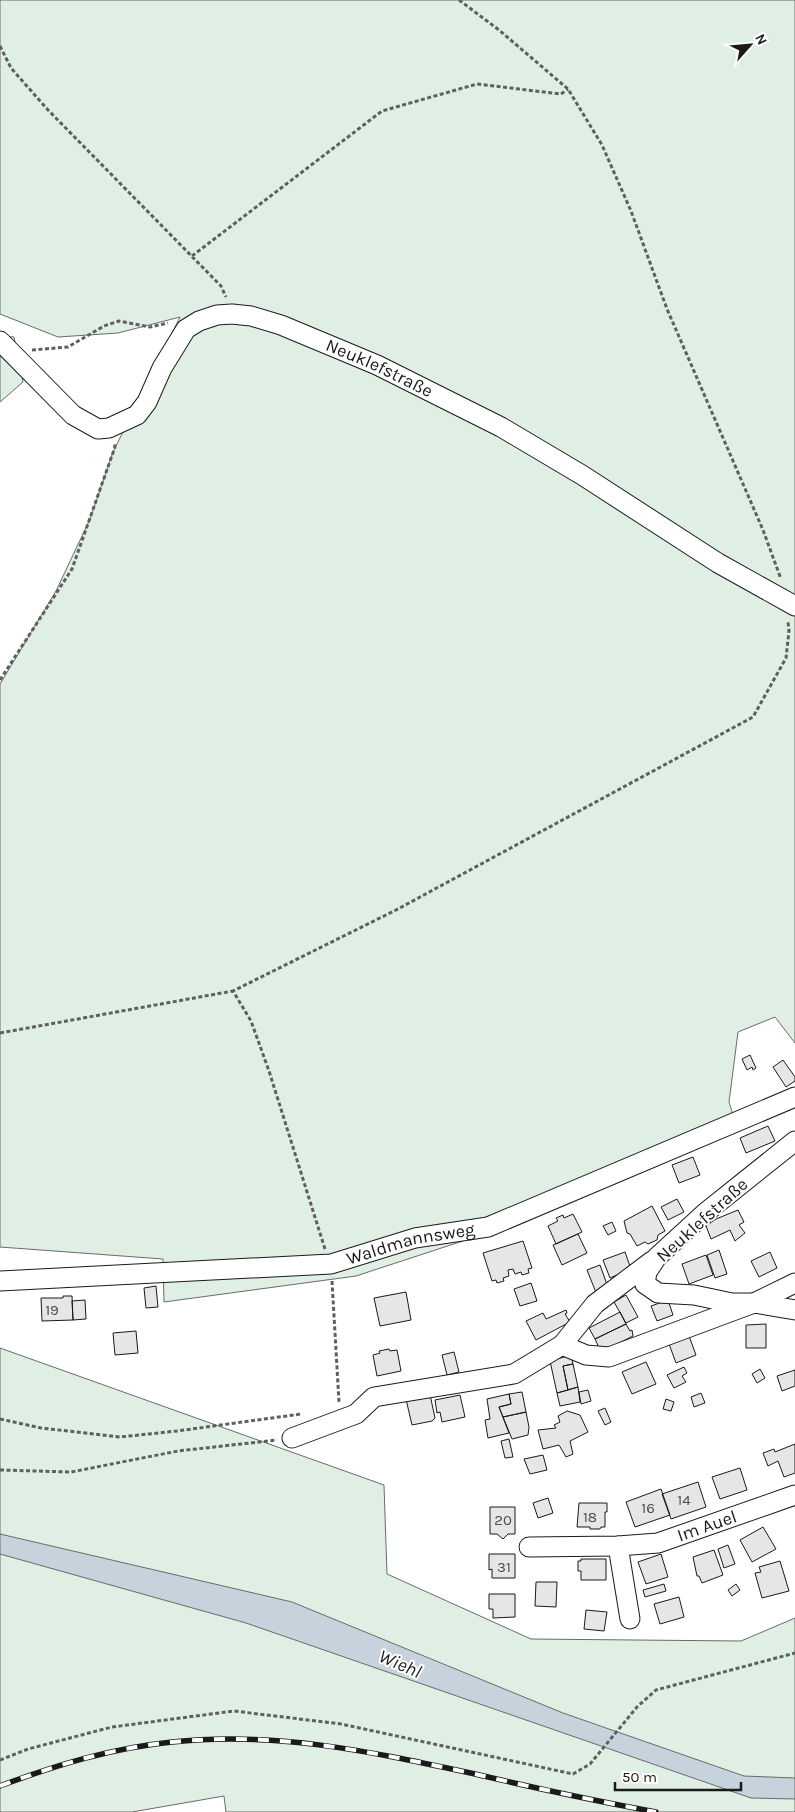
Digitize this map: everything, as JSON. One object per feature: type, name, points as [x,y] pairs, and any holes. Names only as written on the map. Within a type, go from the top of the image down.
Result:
[{"type":"street","name":"Neuklefstraße","points":[[109,428],[137,415],[147,402],[162,368],[186,329],[199,321],[217,315],[251,316],[281,325],[377,365],[501,427],[582,475],[718,563],[790,604]]},
{"type":"street","points":[[6,347],[73,415],[98,429],[109,428]]},
{"type":"street","name":"Waldmannsweg","points":[[0,1281],[331,1264],[415,1238],[488,1227],[795,1097]]},
{"type":"street","name":"Neuklefstraße","points":[[795,1141],[705,1213],[657,1257],[647,1272],[645,1284],[658,1293],[694,1295],[732,1303],[754,1303],[795,1310]]},
{"type":"street","points":[[292,1438],[356,1414],[374,1397],[514,1374],[562,1345],[595,1304],[657,1257]]},
{"type":"street","points":[[562,1345],[586,1355],[609,1357],[754,1303],[795,1283]]},
{"type":"street","name":"Im Auel","points":[[529,1548],[658,1543],[795,1495]]},
{"type":"street","points":[[618,1546],[630,1619]]},
{"type":"path","points":[[0,1032],[233,991],[396,910],[753,717],[786,658],[790,604],[780,576],[763,530],[667,309],[631,211],[602,145],[568,89],[499,30],[459,0]]},
{"type":"path","points":[[0,46],[11,68],[48,110],[221,286],[232,314]]},
{"type":"path","points":[[192,256],[382,111],[477,84],[561,94],[568,89]]},
{"type":"path","points":[[6,347],[68,348],[104,326],[119,321],[150,327],[184,320],[199,321]]},
{"type":"path","points":[[0,680],[72,568],[115,447],[109,428]]},
{"type":"path","points":[[233,991],[251,1021],[269,1071],[331,1264],[339,1403]]},
{"type":"path","points":[[332,1406],[348,1399],[374,1397]]},
{"type":"path","points":[[0,1420],[41,1428],[120,1437],[309,1413]]},
{"type":"path","points":[[0,1470],[71,1472],[178,1450],[292,1438]]},
{"type":"path","points":[[0,1760],[28,1750],[112,1727],[234,1711],[341,1724],[573,1774],[590,1764],[637,1707],[656,1690],[795,1654]]},
{"type":"green space","points":[[0,0],[795,0],[795,1043],[775,1017],[738,1032],[729,1102],[738,1131],[527,1220],[356,1276],[164,1302],[163,1259],[0,1247],[0,684],[56,591],[90,519],[113,452],[180,317],[118,333],[58,337],[0,314]]},
{"type":"green space","points":[[0,336],[14,337],[23,382],[0,402]]},
{"type":"green space","points":[[0,1348],[384,1485],[387,1574],[531,1639],[741,1641],[795,1618],[795,1812],[226,1812],[224,1796],[132,1812],[0,1812]]},
{"type":"water","name":"Wiehl","points":[[0,1534],[292,1602],[563,1713],[744,1776],[795,1778],[795,1799],[751,1798],[246,1623],[0,1554]]},
{"type":"building","points":[[750,1055],[756,1068],[753,1070],[752,1067],[747,1070],[742,1059]]},
{"type":"building","points":[[783,1060],[795,1077],[795,1081],[786,1087],[773,1067]]},
{"type":"building","points":[[768,1126],[775,1141],[746,1153],[740,1138]]},
{"type":"building","points":[[693,1157],[700,1175],[679,1183],[672,1165]]},
{"type":"building","points":[[677,1199],[684,1212],[668,1220],[661,1207]]},
{"type":"building","points":[[652,1206],[665,1231],[658,1235],[657,1240],[648,1244],[645,1242],[637,1246],[630,1234],[627,1233],[624,1221]]},
{"type":"building","points":[[738,1210],[744,1222],[739,1225],[745,1233],[735,1241],[730,1230],[711,1239],[706,1226],[716,1219]]},
{"type":"building","points":[[573,1214],[582,1232],[556,1244],[548,1226],[558,1221],[556,1218],[563,1215],[564,1218]]},
{"type":"building","points":[[612,1222],[616,1231],[608,1235],[603,1226]]},
{"type":"building","points":[[578,1234],[587,1253],[562,1265],[553,1245]]},
{"type":"building","points":[[523,1241],[532,1268],[528,1269],[529,1273],[522,1275],[521,1272],[515,1274],[513,1269],[508,1270],[509,1276],[503,1278],[504,1281],[497,1283],[496,1280],[492,1281],[483,1253]]},
{"type":"building","points":[[719,1250],[727,1274],[715,1278],[707,1255]]},
{"type":"building","points":[[625,1252],[631,1269],[610,1278],[603,1260]]},
{"type":"building","points":[[770,1252],[777,1268],[759,1277],[751,1261]]},
{"type":"building","points":[[706,1255],[713,1275],[689,1284],[682,1264]]},
{"type":"building","points":[[600,1265],[609,1290],[597,1295],[587,1270]]},
{"type":"building","points":[[531,1283],[537,1301],[520,1306],[514,1289]]},
{"type":"building","points":[[156,1286],[158,1307],[146,1308],[144,1288]]},
{"type":"building","points":[[406,1292],[411,1320],[380,1326],[374,1298]]},
{"type":"building","points":[[626,1295],[638,1317],[626,1323],[614,1302]]},
{"type":"building","points":[[63,1296],[72,1296],[73,1320],[42,1321],[41,1298],[63,1298]]},
{"type":"building","points":[[85,1300],[86,1319],[73,1320],[72,1301]]},
{"type":"building","points":[[668,1300],[673,1315],[657,1321],[651,1306]]},
{"type":"building","points":[[566,1310],[567,1313],[565,1314],[570,1322],[536,1340],[526,1321],[543,1313],[546,1319]]},
{"type":"building","points":[[620,1312],[626,1324],[595,1339],[589,1328]]},
{"type":"building","points":[[626,1324],[630,1331],[632,1330],[633,1336],[601,1352],[595,1339]]},
{"type":"building","points":[[766,1324],[766,1348],[746,1348],[746,1325]]},
{"type":"building","points":[[136,1331],[138,1353],[115,1355],[113,1333]]},
{"type":"building","points":[[689,1336],[696,1355],[676,1363],[669,1344]]},
{"type":"building","points":[[389,1349],[390,1351],[397,1350],[401,1371],[377,1376],[373,1355],[380,1353],[379,1351]]},
{"type":"building","points":[[454,1352],[459,1372],[447,1375],[442,1355]]},
{"type":"building","points":[[571,1355],[573,1364],[563,1366],[568,1390],[557,1393],[550,1361]]},
{"type":"building","points":[[646,1362],[656,1384],[632,1394],[622,1372]]},
{"type":"building","points":[[573,1364],[578,1387],[568,1390],[563,1366]]},
{"type":"building","points":[[684,1367],[687,1373],[682,1376],[686,1382],[674,1388],[667,1375]]},
{"type":"building","points":[[760,1369],[765,1378],[757,1383],[752,1374]]},
{"type":"building","points":[[795,1370],[795,1386],[782,1391],[777,1376]]},
{"type":"building","points":[[578,1387],[580,1402],[560,1406],[557,1393]]},
{"type":"building","points":[[429,1390],[435,1418],[432,1421],[412,1425],[405,1395]]},
{"type":"building","points":[[588,1390],[591,1401],[581,1404],[579,1392]]},
{"type":"building","points":[[522,1392],[526,1412],[503,1417],[499,1407],[511,1404],[509,1394]]},
{"type":"building","points":[[701,1393],[705,1403],[694,1407],[691,1397]]},
{"type":"building","points":[[509,1394],[511,1404],[499,1407],[509,1433],[488,1438],[485,1420],[490,1419],[487,1399]]},
{"type":"building","points":[[460,1395],[465,1417],[442,1422],[440,1412],[437,1413],[435,1400]]},
{"type":"building","points":[[666,1399],[674,1402],[671,1411],[663,1409]]},
{"type":"building","points":[[605,1408],[611,1422],[605,1425],[598,1411]]},
{"type":"building","points":[[567,1411],[580,1415],[588,1432],[570,1441],[573,1454],[566,1457],[559,1445],[543,1449],[538,1430],[556,1428],[554,1425],[560,1422],[558,1416]]},
{"type":"building","points":[[526,1412],[529,1427],[528,1435],[512,1439],[503,1417]]},
{"type":"building","points":[[509,1439],[513,1457],[505,1458],[501,1441]]},
{"type":"building","points":[[795,1444],[795,1473],[784,1477],[778,1461],[768,1466],[763,1453],[774,1449],[775,1452]]},
{"type":"building","points":[[543,1455],[547,1470],[530,1474],[524,1459]]},
{"type":"building","points":[[740,1468],[747,1490],[720,1499],[712,1477]]},
{"type":"building","points":[[698,1482],[706,1507],[671,1519],[662,1494]]},
{"type":"building","points":[[661,1489],[670,1515],[635,1527],[626,1502]]},
{"type":"building","points":[[548,1498],[553,1513],[538,1518],[533,1503]]},
{"type":"building","points":[[579,1503],[607,1503],[605,1527],[590,1529],[590,1527],[577,1527]]},
{"type":"building","points":[[490,1507],[515,1507],[515,1534],[508,1534],[503,1539],[497,1534],[490,1534]]},
{"type":"building","points":[[763,1527],[776,1549],[752,1562],[740,1540]]},
{"type":"building","points":[[728,1545],[735,1564],[724,1568],[718,1549]]},
{"type":"building","points":[[714,1550],[723,1575],[702,1583],[699,1576],[697,1576],[693,1557]]},
{"type":"building","points":[[489,1554],[515,1554],[515,1578],[492,1578],[492,1569],[489,1570]]},
{"type":"building","points":[[661,1554],[668,1577],[646,1584],[638,1562]]},
{"type":"building","points":[[581,1559],[606,1559],[606,1580],[581,1580],[581,1571],[578,1571],[578,1561],[581,1561]]},
{"type":"building","points":[[780,1561],[789,1591],[762,1598],[755,1573],[761,1572],[759,1567]]},
{"type":"building","points":[[536,1582],[557,1582],[556,1607],[535,1606]]},
{"type":"building","points":[[664,1584],[666,1591],[645,1597],[643,1590]]},
{"type":"building","points":[[736,1584],[740,1590],[732,1596],[728,1590]]},
{"type":"building","points":[[489,1594],[515,1594],[515,1617],[493,1618],[493,1609],[489,1609]]},
{"type":"building","points":[[679,1597],[684,1617],[660,1624],[654,1604]]},
{"type":"building","points":[[586,1610],[607,1612],[604,1631],[584,1629]]},
{"type":"railway","points":[[0,1786],[63,1764],[128,1748],[211,1739],[250,1739],[287,1741],[362,1751],[656,1812]]}]
